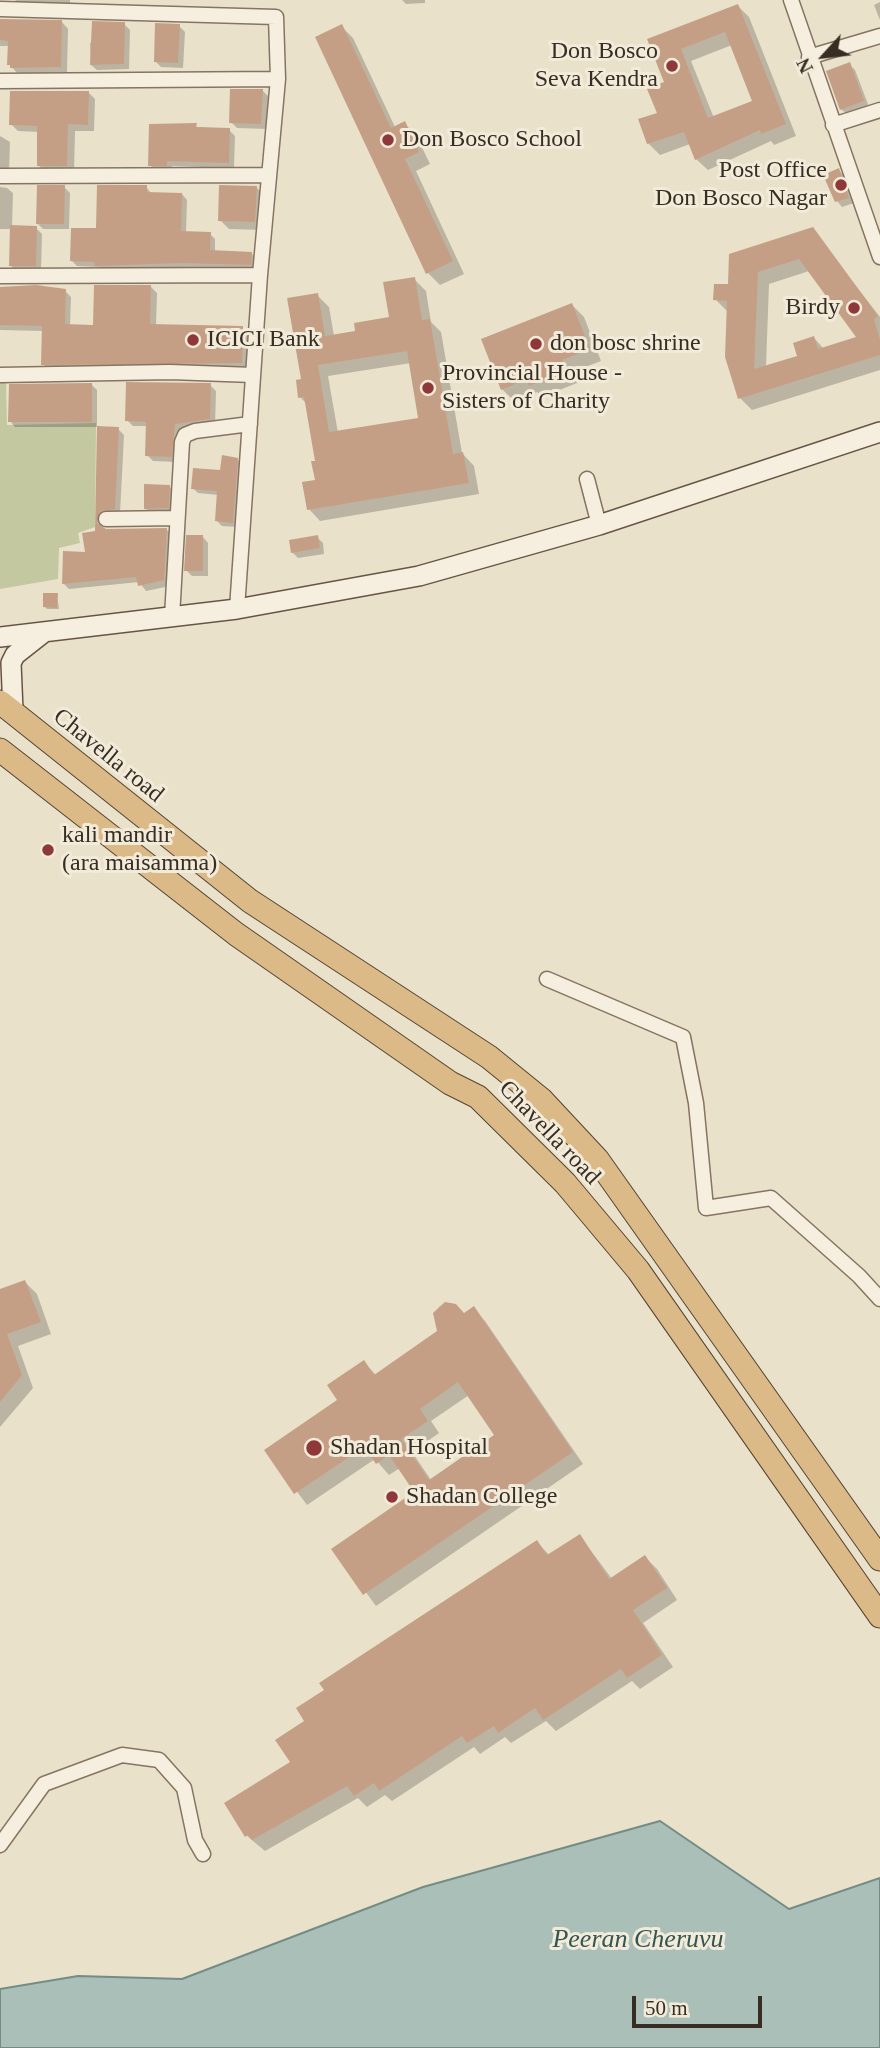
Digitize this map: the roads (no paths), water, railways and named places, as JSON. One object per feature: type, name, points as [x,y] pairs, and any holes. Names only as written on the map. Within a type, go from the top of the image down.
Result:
[{"type":"highway","name":"Chavella road","points":[[6,706],[60,753],[250,901],[489,1056],[542,1100],[605,1169],[880,1559]]},
{"type":"highway","name":"Chavella road","points":[[0,750],[236,934],[450,1083],[478,1097],[565,1183],[638,1270],[880,1616]]},
{"type":"main road","points":[[0,638],[237,609],[419,576],[600,525],[880,432]]},
{"type":"main road","points":[[6,706],[11,663],[15,655],[44,633]]},
{"type":"street","points":[[791,0],[833,125],[876,230],[880,257]]},
{"type":"street","points":[[0,9],[276,17],[278,79],[260,275],[237,609]]},
{"type":"street","points":[[809,57],[880,36]]},
{"type":"street","points":[[0,81],[278,79]]},
{"type":"street","points":[[833,125],[880,110]]},
{"type":"street","points":[[0,176],[269,175]]},
{"type":"street","points":[[0,275],[260,275]]},
{"type":"street","points":[[0,375],[170,372],[253,375]]},
{"type":"street","points":[[172,617],[180,450],[185,435],[195,431],[250,424]]},
{"type":"street","points":[[587,480],[600,525]]},
{"type":"street","points":[[106,519],[177,518]]},
{"type":"street","points":[[547,979],[684,1037],[696,1103],[706,1208],[771,1198],[859,1276],[880,1299]]},
{"type":"street","points":[[0,1845],[44,1784],[122,1755],[159,1760],[184,1788],[195,1840],[203,1854]]},
{"type":"water","name":"Peeran Cheruvu","points":[[660,1821],[789,1909],[880,1878],[880,2048],[0,2048],[0,1989],[78,1976],[182,1979],[423,1887]]},
{"type":"place","name":"Don Bosco Seva Kendra","points":[[672,66]]},
{"type":"place","name":"Don Bosco School","points":[[388,140]]},
{"type":"place","name":"Post Office Don Bosco Nagar","points":[[841,185]]},
{"type":"place","name":"Birdy","points":[[854,308]]},
{"type":"place","name":"ICICI Bank","points":[[193,340]]},
{"type":"place","name":"don bosc shrine","points":[[536,344]]},
{"type":"place","name":"Provincial House - Sisters of Charity","points":[[428,388]]},
{"type":"place","name":"kali mandir (ara maisamma)","points":[[48,850]]},
{"type":"place","name":"Shadan Hospital","points":[[314,1448]]},
{"type":"place","name":"Shadan College","points":[[392,1497]]}]
